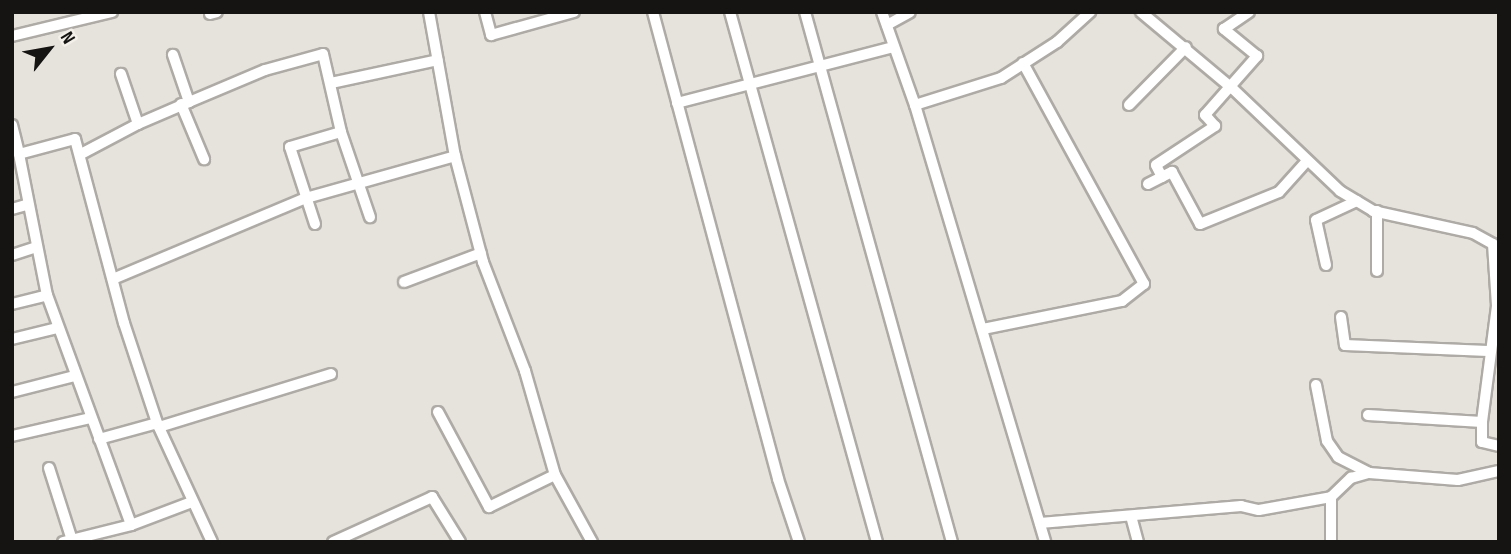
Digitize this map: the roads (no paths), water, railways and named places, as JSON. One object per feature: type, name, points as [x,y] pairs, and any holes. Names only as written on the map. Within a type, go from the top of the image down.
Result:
[{"type":"street","points":[[12,36],[112,12]]},
{"type":"street","points":[[429,12],[455,156],[481,253],[526,371],[555,475],[592,542]]},
{"type":"street","points":[[485,12],[491,35],[574,12]]},
{"type":"street","points":[[653,12],[778,479],[799,542]]},
{"type":"street","points":[[730,12],[877,542]]},
{"type":"street","points":[[805,12],[952,542]]},
{"type":"street","points":[[883,12],[915,105],[1045,542]]},
{"type":"street","points":[[887,25],[910,12]]},
{"type":"street","points":[[915,105],[986,85],[1056,42],[1090,12]]},
{"type":"street","points":[[1162,177],[1156,165],[1215,126],[1205,115],[1232,88],[1257,56],[1224,29],[1249,12]]},
{"type":"street","points":[[1148,14],[1232,88],[1306,162],[1357,201],[1377,211],[1474,233],[1493,244],[1498,255],[1497,306],[1488,351],[1482,442],[1499,446]]},
{"type":"street","points":[[677,103],[894,47]]},
{"type":"street","points":[[1129,105],[1186,47]]},
{"type":"street","points":[[81,154],[185,103],[265,70],[323,54],[341,132],[370,217]]},
{"type":"street","points":[[173,55],[185,103],[204,159]]},
{"type":"street","points":[[331,83],[438,60]]},
{"type":"street","points":[[983,329],[1122,301],[1144,284],[1023,63]]},
{"type":"street","points":[[121,74],[138,124]]},
{"type":"street","points":[[12,125],[26,205],[47,295],[131,525]]},
{"type":"street","points":[[315,224],[290,147],[341,132]]},
{"type":"street","points":[[17,157],[75,139],[113,279],[158,425],[212,542]]},
{"type":"street","points":[[113,279],[306,198],[455,156]]},
{"type":"street","points":[[1148,184],[1172,172],[1200,224],[1279,192],[1306,162]]},
{"type":"street","points":[[1326,265],[1316,220],[1357,201]]},
{"type":"street","points":[[12,209],[26,205]]},
{"type":"street","points":[[1377,211],[1377,271]]},
{"type":"street","points":[[12,255],[36,247]]},
{"type":"street","points":[[404,282],[481,253]]},
{"type":"street","points":[[12,304],[47,295]]},
{"type":"street","points":[[1341,317],[1345,345],[1488,351]]},
{"type":"street","points":[[12,339],[57,328]]},
{"type":"street","points":[[99,439],[158,425],[331,374]]},
{"type":"street","points":[[12,392],[75,376]]},
{"type":"street","points":[[1316,385],[1327,441],[1338,457],[1369,473]]},
{"type":"street","points":[[438,412],[489,506],[555,475]]},
{"type":"street","points":[[1368,415],[1482,422]]},
{"type":"street","points":[[12,436],[90,418]]},
{"type":"street","points":[[49,468],[68,541],[131,525],[192,502]]},
{"type":"street","points":[[1040,523],[1241,506],[1259,510],[1331,497],[1351,478],[1369,473],[1458,480],[1499,471]]},
{"type":"street","points":[[333,542],[432,497],[460,542]]},
{"type":"street","points":[[1331,497],[1331,542]]},
{"type":"street","points":[[1131,516],[1138,542]]}]
